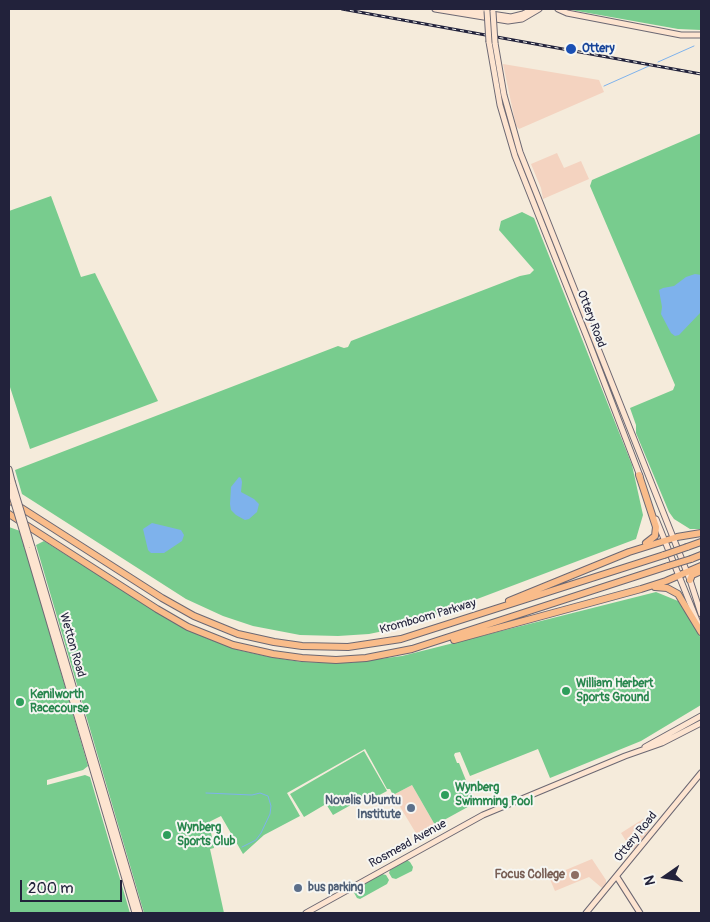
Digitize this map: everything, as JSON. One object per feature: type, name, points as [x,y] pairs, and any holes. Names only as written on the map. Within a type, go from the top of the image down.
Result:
[{"type":"highway","points":[[457,622],[629,552],[651,541],[656,532],[656,527],[639,475]]},
{"type":"highway","name":"Kromboom Parkway","points":[[9,500],[181,610],[222,628],[251,637],[302,646],[348,647],[401,639],[701,542]]},
{"type":"highway","name":"Kromboom Parkway","points":[[9,514],[175,620],[202,633],[233,645],[273,654],[324,660],[366,658],[421,646],[701,555]]},
{"type":"highway","points":[[629,552],[701,533]]},
{"type":"highway","points":[[421,646],[434,646],[641,589],[701,566]]},
{"type":"highway","points":[[690,580],[692,575],[701,571]]},
{"type":"highway","points":[[641,589],[661,587],[675,592],[701,631]]},
{"type":"main road","points":[[435,9],[508,21],[522,19],[539,9]]},
{"type":"main road","points":[[459,9],[506,16],[518,16],[532,9]]},
{"type":"main road","points":[[558,9],[567,13],[681,35],[701,35]]},
{"type":"main road","name":"Ottery Road","points":[[490,10],[489,42],[499,100],[512,148],[701,631]]},
{"type":"main road","name":"Ottery Road","points":[[490,10],[504,95],[520,152],[690,580],[701,614]]},
{"type":"main road","name":"Wetton Road","points":[[9,469],[11,483],[135,913]]},
{"type":"main road","name":"Wetton Road","points":[[29,546],[140,913]]},
{"type":"main road","name":"Rosmead Avenue","points":[[634,753],[701,716]]},
{"type":"main road","name":"Rosmead Avenue","points":[[306,913],[483,814],[668,741],[701,723]]},
{"type":"main road","name":"Ottery Road","points":[[586,913],[701,773]]},
{"type":"main road","points":[[617,876],[640,913]]},
{"type":"shaded area","points":[[503,64],[599,80],[604,92],[519,129],[516,126]]},
{"type":"shaded area","points":[[557,153],[564,168],[581,161],[589,179],[543,199],[541,188],[531,164]]},
{"type":"shaded area","points":[[412,785],[435,825],[417,835],[393,795]]},
{"type":"shaded area","points":[[643,819],[650,830],[635,849],[631,849],[621,833]]},
{"type":"shaded area","name":"Focus College","points":[[592,859],[606,880],[606,884],[602,888],[589,877],[555,891],[549,877]]},
{"type":"green space","points":[[566,9],[701,9],[701,30],[678,29]]},
{"type":"green space","points":[[701,133],[701,529],[690,529],[674,519],[669,512],[636,433],[636,425],[630,408],[673,390],[675,385],[590,186],[592,180]]},
{"type":"green space","points":[[51,196],[81,277],[95,273],[158,401],[30,449],[9,384],[9,211]]},
{"type":"green space","points":[[522,212],[534,218],[632,465],[643,515],[636,539],[403,627],[369,634],[338,636],[300,635],[253,626],[223,616],[186,599],[22,494],[15,470],[338,346],[348,347],[351,341],[520,276],[530,274],[534,270],[499,230],[501,221]]},
{"type":"green space","points":[[9,527],[20,531],[88,766],[83,770],[47,780],[47,785],[85,775],[90,777],[130,913],[9,913]]},
{"type":"green space","points":[[44,541],[178,625],[238,650],[302,662],[348,663],[402,656],[656,592],[678,601],[697,627],[701,640],[701,705],[641,741],[550,778],[538,749],[470,776],[460,752],[455,753],[457,763],[459,763],[475,803],[435,825],[412,785],[393,795],[390,789],[387,789],[365,749],[287,793],[300,816],[264,835],[243,854],[221,816],[209,822],[214,848],[210,849],[224,913],[144,913],[36,545]]},
{"type":"green space","points":[[364,751],[387,791],[368,801],[365,797],[333,815],[326,804],[304,817],[290,794]]},
{"type":"green space","points":[[407,860],[413,867],[412,871],[396,879],[392,878],[389,873],[390,870]]},
{"type":"green space","points":[[382,874],[386,875],[389,880],[387,884],[360,899],[357,898],[353,891],[355,889]]},
{"type":"water","points":[[695,274],[701,275],[701,312],[679,335],[675,336],[671,333],[661,314],[662,307],[659,290],[674,286],[686,277]]},
{"type":"water","points":[[239,477],[242,482],[241,492],[259,504],[257,512],[245,520],[231,510],[230,504],[231,487]]},
{"type":"water","points":[[152,523],[181,530],[184,535],[182,541],[164,553],[151,553],[148,550],[143,529]]},
{"type":"waterway","points":[[658,62],[694,46]]},
{"type":"waterway","points":[[604,86],[649,66]]},
{"type":"waterway","points":[[206,793],[252,795],[260,793],[268,796],[271,806],[270,814],[261,833],[256,840],[242,847]]},
{"type":"railway","points":[[342,9],[701,74]]},
{"type":"place","name":"Ottery","points":[[571,49]]},
{"type":"place","name":"William Herbert Sports Ground","points":[[566,691]]},
{"type":"place","name":"Kenilworth Racecourse","points":[[20,702]]},
{"type":"place","name":"Wynberg Swimming Pool","points":[[445,795]]},
{"type":"place","name":"Novalis Ubuntu Institute","points":[[411,808]]},
{"type":"place","name":"Wynberg Sports Club","points":[[167,835]]},
{"type":"place","name":"Focus College","points":[[575,875]]},
{"type":"place","name":"bus parking","points":[[298,888]]}]
